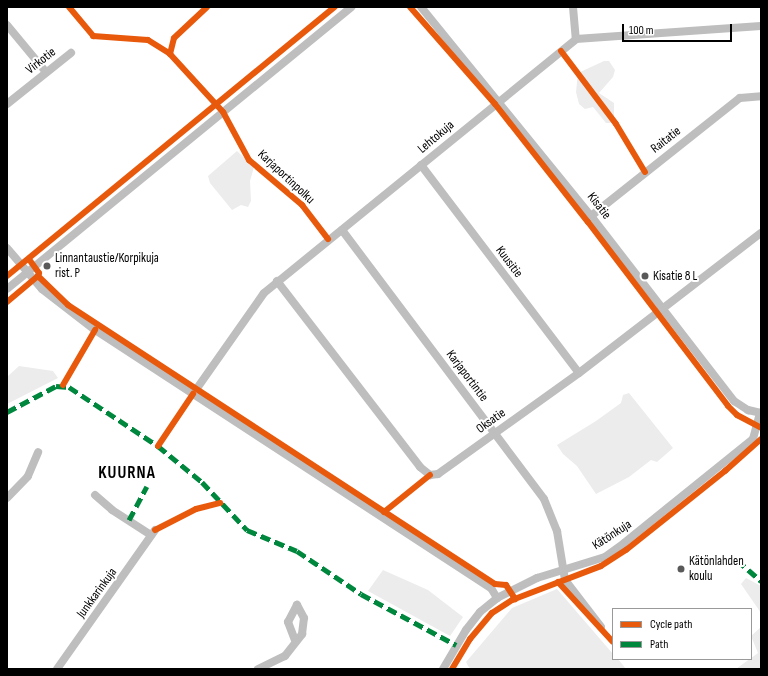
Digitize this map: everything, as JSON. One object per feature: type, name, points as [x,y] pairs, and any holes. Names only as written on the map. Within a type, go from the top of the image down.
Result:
[{"type":"street","points":[[7,289],[351,7]]},
{"type":"street","name":"Kisatie","points":[[422,7],[499,100],[591,216],[734,401],[748,410],[761,413]]},
{"type":"street","points":[[573,7],[576,39],[761,26]]},
{"type":"street","points":[[7,24],[46,72]]},
{"type":"street","name":"Lehtokuja","points":[[194,394],[264,293],[499,100],[576,39]]},
{"type":"street","name":"Virkotie","points":[[7,104],[71,53]]},
{"type":"street","name":"Raitatie","points":[[591,216],[740,98],[761,96]]},
{"type":"street","name":"Kuusitie","points":[[421,165],[579,373]]},
{"type":"street","name":"Karjaportintie","points":[[342,230],[544,499],[552,516],[565,580],[601,626]]},
{"type":"street","name":"Oksatie","points":[[277,281],[420,467],[430,475],[445,471],[494,433],[579,373],[761,233]]},
{"type":"street","points":[[7,248],[42,289],[66,309],[491,588],[497,598]]},
{"type":"street","name":"Kätönkuja","points":[[443,669],[466,630],[480,612],[497,598],[538,578],[605,557],[659,516],[753,438],[761,413]]},
{"type":"street","points":[[7,498],[28,476],[38,452]]},
{"type":"street","name":"Junkkarinkuja","points":[[57,669],[153,532],[112,510],[95,495]]},
{"type":"street","points":[[258,669],[285,656],[295,640],[302,634],[304,618],[297,605],[288,622],[295,640]]},
{"type":"shaded area","points":[[604,61],[609,61],[615,70],[613,77],[599,93],[614,103],[614,118],[610,123],[606,123],[593,107],[585,109],[579,104],[576,92],[578,73]]},
{"type":"shaded area","points":[[237,151],[254,167],[250,181],[251,201],[248,207],[241,205],[232,210],[210,183],[208,176]]},
{"type":"shaded area","points":[[19,366],[53,371],[58,378],[7,404],[7,377]]},
{"type":"shaded area","points":[[629,393],[673,448],[657,462],[651,460],[629,477],[596,494],[577,466],[563,454],[557,445],[596,421],[621,403],[623,395]]},
{"type":"shaded area","points":[[383,570],[428,590],[463,617],[450,636],[368,591]]},
{"type":"shaded area","points":[[746,578],[761,586],[761,613],[741,584]]},
{"type":"shaded area","points":[[557,589],[612,653],[612,660],[619,660],[626,669],[471,669],[466,662],[512,608]]},
{"type":"shaded area","points":[[761,627],[761,669],[736,669],[748,660],[752,660],[752,657],[758,653],[752,635]]},
{"type":"marked path","points":[[7,412],[56,386],[69,387],[158,446],[202,482],[247,530],[297,551],[361,594],[456,645]]},
{"type":"marked path","points":[[129,520],[147,486]]},
{"type":"marked path","points":[[737,560],[761,581]]},
{"type":"cycle path","name":"Karjaportinpolku","points":[[69,7],[93,36],[148,40],[170,54],[223,112],[249,160],[302,205],[328,239]]},
{"type":"cycle path","points":[[170,54],[174,38],[207,7]]},
{"type":"cycle path","points":[[7,276],[335,7]]},
{"type":"cycle path","points":[[410,7],[495,104],[588,222],[728,406],[737,415],[761,428]]},
{"type":"cycle path","points":[[561,51],[616,124],[645,172]]},
{"type":"cycle path","points":[[7,302],[38,276],[39,273],[29,259]]},
{"type":"cycle path","points":[[38,276],[68,305],[495,584],[506,585],[515,599]]},
{"type":"cycle path","points":[[63,385],[95,330]]},
{"type":"cycle path","points":[[158,446],[193,394]]},
{"type":"cycle path","points":[[452,669],[470,639],[492,613],[512,600],[601,566],[626,550],[725,471],[761,439]]},
{"type":"cycle path","points":[[384,512],[430,475]]},
{"type":"cycle path","points":[[155,530],[196,509],[220,503]]},
{"type":"cycle path","points":[[558,582],[612,641]]},
{"type":"place","name":"Linnantaustie/Korpikuja rist. P","points":[[47,266]]},
{"type":"place","name":"Kisatie 8 L","points":[[645,276]]},
{"type":"place","name":"Kätönlahden koulu","points":[[681,569]]},
{"type":"district","name":"KUURNA","points":[[127,474]]}]
